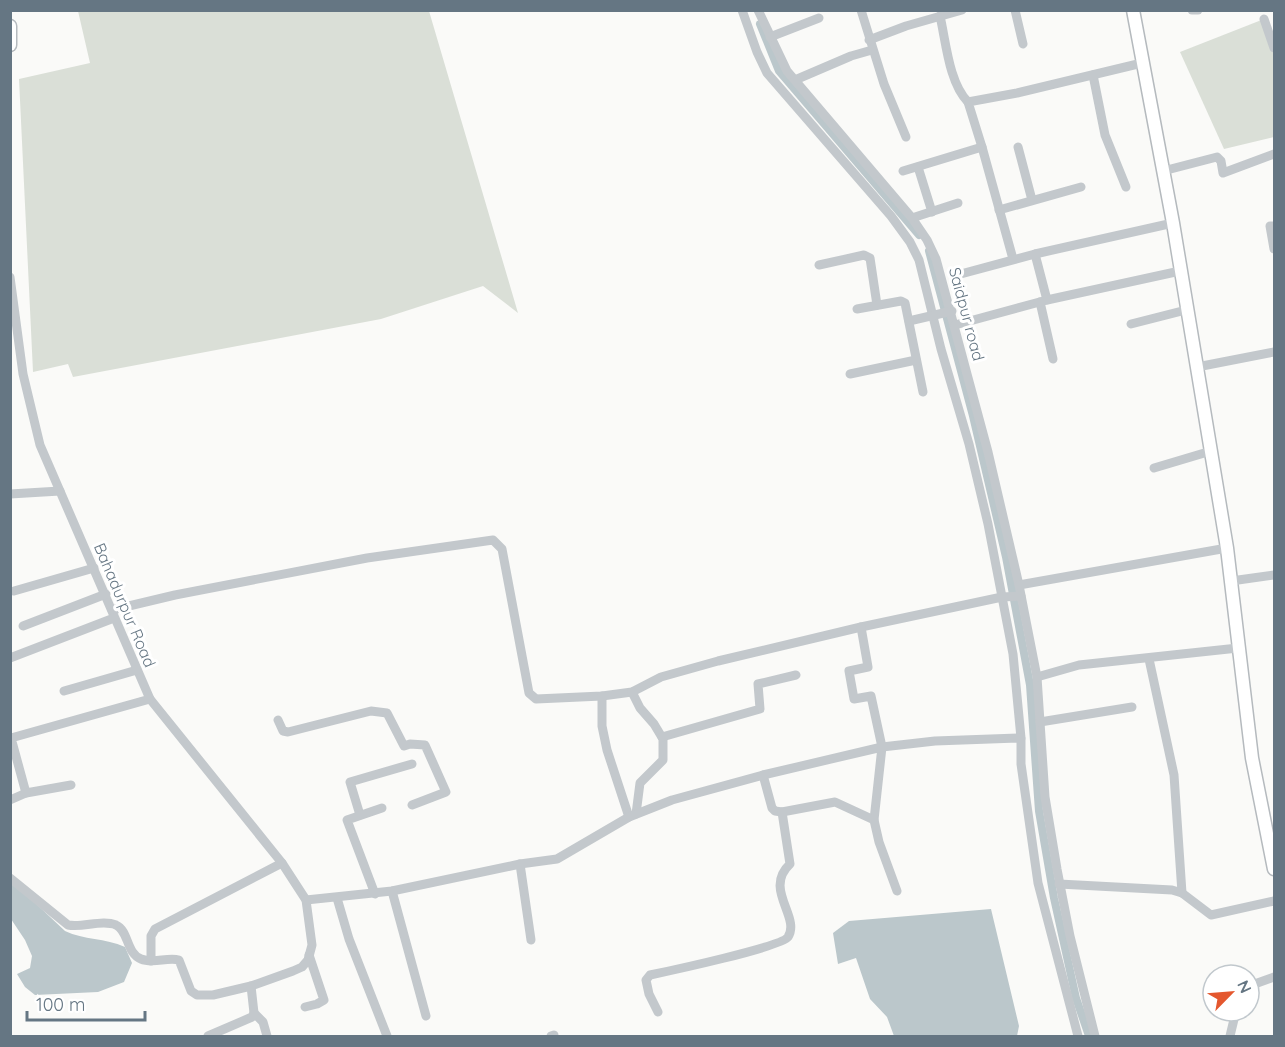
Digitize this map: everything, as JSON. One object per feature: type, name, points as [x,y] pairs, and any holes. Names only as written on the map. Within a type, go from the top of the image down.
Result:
[{"type":"main road","points":[[1133,10],[1173,223],[1227,548],[1252,758],[1275,869]]},
{"type":"main road","points":[[10,26],[10,45]]},
{"type":"street","points":[[742,10],[765,66],[883,207],[918,239],[922,269],[943,313],[1003,597],[1016,671],[1022,738],[1021,764],[1038,872],[1078,1036]]},
{"type":"street","name":"Saidpur road","points":[[758,10],[779,59],[912,218],[918,239],[936,259],[943,313],[955,325],[1019,585],[1019,596],[1037,677],[1040,722],[1038,738],[1054,870],[1095,1036]]},
{"type":"street","points":[[861,10],[884,84],[906,136]]},
{"type":"street","points":[[869,40],[906,26],[962,10]]},
{"type":"street","points":[[1015,10],[1023,44]]},
{"type":"street","points":[[1192,10],[1198,10]]},
{"type":"street","points":[[940,16],[954,77],[962,96],[968,102],[1013,259]]},
{"type":"street","points":[[770,37],[819,18]]},
{"type":"street","points":[[1264,19],[1275,48]]},
{"type":"street","points":[[795,80],[851,56],[873,50]]},
{"type":"street","points":[[765,66],[779,59]]},
{"type":"street","points":[[968,102],[1017,93],[1142,63]]},
{"type":"street","points":[[1092,75],[1105,135],[1126,188]]},
{"type":"street","points":[[903,171],[982,147]]},
{"type":"street","points":[[1018,147],[1032,200]]},
{"type":"street","points":[[1163,171],[1217,157],[1221,161],[1223,173],[1275,154]]},
{"type":"street","points":[[918,167],[932,212]]},
{"type":"street","points":[[999,210],[1081,187]]},
{"type":"street","points":[[912,218],[958,203]]},
{"type":"street","points":[[957,275],[1013,259],[1173,223]]},
{"type":"street","points":[[1275,226],[1270,226],[1275,249]]},
{"type":"street","points":[[1035,254],[1053,359]]},
{"type":"street","points":[[819,265],[864,255],[870,258],[877,305]]},
{"type":"street","points":[[955,325],[1044,301],[1180,270]]},
{"type":"street","name":"Bahadurpur Road","points":[[10,277],[23,374],[40,445],[150,699],[282,863],[306,900]]},
{"type":"street","points":[[857,309],[904,302],[923,392]]},
{"type":"street","points":[[1131,324],[1186,310]]},
{"type":"street","points":[[909,321],[943,313]]},
{"type":"street","points":[[1197,367],[1275,352]]},
{"type":"street","points":[[850,374],[916,360]]},
{"type":"street","points":[[1154,468],[1210,451]]},
{"type":"street","points":[[10,494],[60,491]]},
{"type":"street","points":[[10,658],[113,614],[175,595],[367,558],[493,540],[502,549],[529,693],[536,699],[602,696],[632,692],[661,677],[718,661],[861,627],[1003,597],[1019,596]]},
{"type":"street","points":[[1019,585],[1227,548]]},
{"type":"street","points":[[14,591],[94,568]]},
{"type":"street","points":[[1231,581],[1275,575]]},
{"type":"street","points":[[23,626],[106,594]]},
{"type":"street","points":[[861,627],[868,667],[849,671],[854,699],[871,696],[882,747],[874,820],[879,842],[897,891]]},
{"type":"street","points":[[1037,677],[1079,665],[1239,648]]},
{"type":"street","points":[[1149,659],[1174,775],[1182,893]]},
{"type":"street","points":[[64,691],[137,670]]},
{"type":"street","points":[[662,737],[760,709],[758,684],[796,675]]},
{"type":"street","points":[[632,692],[640,708],[662,737],[663,760],[640,783],[633,816]]},
{"type":"street","points":[[602,696],[602,726],[607,750],[633,816]]},
{"type":"street","points":[[26,793],[10,738],[150,699]]},
{"type":"street","points":[[1040,722],[1132,707]]},
{"type":"street","points":[[278,720],[283,731],[288,732],[371,711],[387,713],[404,746],[425,745],[447,792],[412,805]]},
{"type":"street","points":[[10,878],[68,925],[117,926],[121,928],[131,951],[141,959],[179,960],[191,991],[197,995],[213,995],[251,986],[302,967],[308,960],[312,945],[306,900],[375,894],[520,864],[557,859],[633,816],[693,793],[882,747],[935,741],[1038,738]]},
{"type":"street","points":[[360,815],[350,782],[412,765]]},
{"type":"street","points":[[763,775],[772,808],[775,811],[782,812],[835,802],[874,820]]},
{"type":"street","points":[[10,800],[26,793],[71,785]]},
{"type":"street","points":[[375,894],[347,820],[382,808]]},
{"type":"street","points":[[658,1012],[649,994],[646,980],[650,975],[717,961],[782,942],[789,935],[790,926],[779,881],[783,871],[790,864],[782,812]]},
{"type":"street","points":[[151,961],[151,936],[155,929],[282,863]]},
{"type":"street","points":[[520,864],[531,940]]},
{"type":"street","points":[[1038,872],[1054,870]]},
{"type":"street","points":[[1059,884],[1172,890],[1182,893],[1211,915],[1275,901]]},
{"type":"street","points":[[392,891],[426,1016]]},
{"type":"street","points":[[337,898],[349,939],[386,1036]]},
{"type":"street","points":[[305,1007],[324,1000],[309,955]]},
{"type":"street","points":[[251,986],[254,1013],[263,1022],[267,1036]]},
{"type":"street","points":[[208,1036],[246,1021],[254,1013]]},
{"type":"shaded area","points":[[78,11],[429,11],[518,313],[483,286],[381,319],[73,377],[68,364],[33,372],[19,79],[90,63]]},
{"type":"shaded area","points":[[1264,19],[1274,47],[1274,137],[1224,149],[1180,52]]},
{"type":"shaded area","points":[[14,883],[65,931],[125,947],[132,963],[124,982],[98,992],[35,995],[25,987],[17,974],[30,968],[32,956],[25,940],[11,919],[10,884]]},
{"type":"shaded area","points":[[991,909],[1019,1026],[1017,1036],[894,1036],[887,1017],[870,999],[856,958],[838,964],[833,933],[849,921]]},
{"type":"waterway","points":[[760,24],[779,71],[919,235]]},
{"type":"waterway","points":[[929,251],[973,416],[1006,557],[1030,685],[1039,811],[1054,898],[1076,998],[1089,1036]]}]
